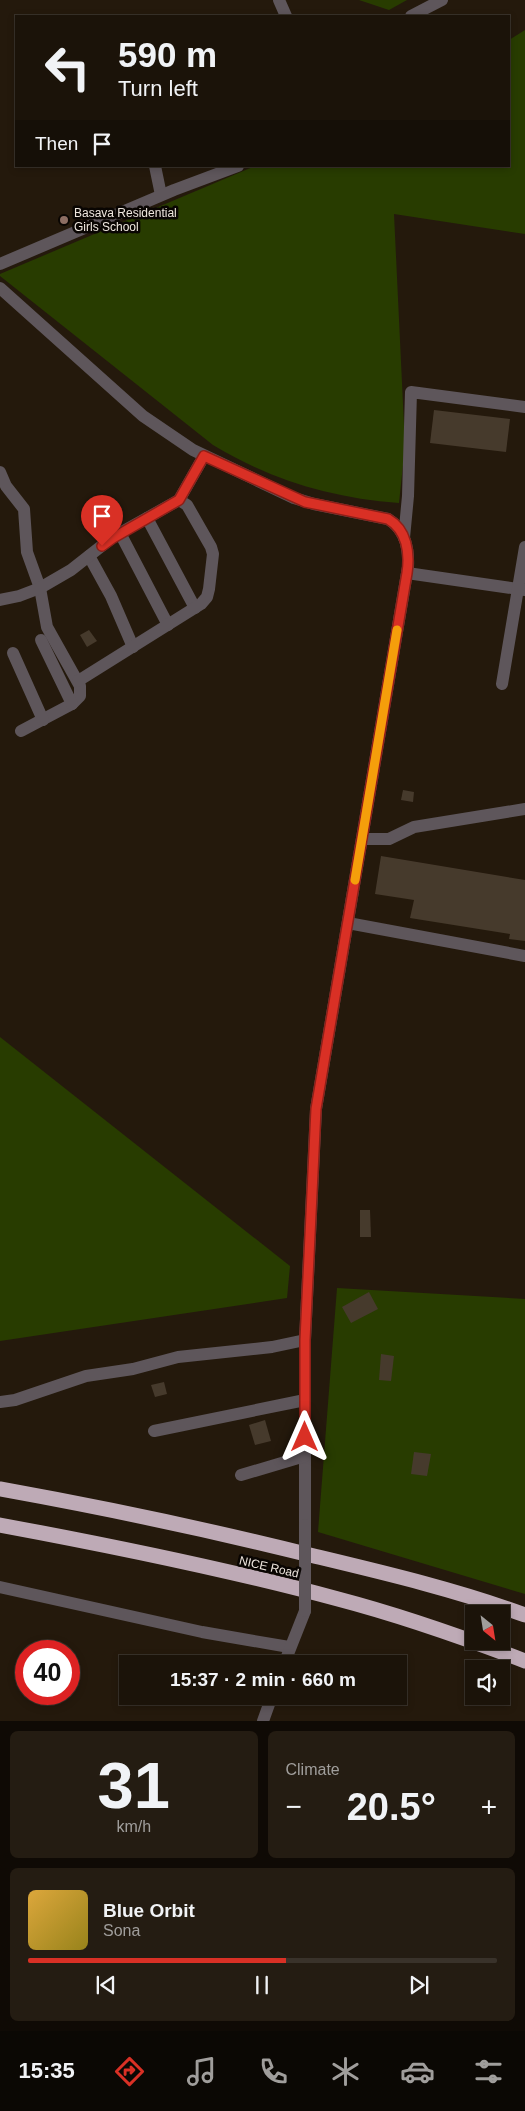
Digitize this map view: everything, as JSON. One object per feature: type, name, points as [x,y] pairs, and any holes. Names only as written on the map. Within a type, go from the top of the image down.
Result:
[{"type":"highway","name":"NICE Road","points":[[0,1489],[225,1534],[359,1566],[494,1604],[525,1616]]},
{"type":"highway","name":"NICE Road","points":[[0,1525],[223,1571],[339,1599],[479,1644],[525,1661]]},
{"type":"street","points":[[279,0],[286,15]]},
{"type":"street","points":[[413,15],[442,0]]},
{"type":"street","points":[[155,167],[161,195]]},
{"type":"street","points":[[0,264],[161,195],[235,167]]},
{"type":"street","points":[[0,288],[144,416],[180,442],[204,456],[305,502],[388,519],[396,524],[404,538],[408,555],[407,573],[316,1109],[305,1340],[305,1611],[287,1655]]},
{"type":"street","points":[[404,538],[410,452],[411,392],[525,407]]},
{"type":"street","points":[[0,600],[19,596],[40,588],[71,570],[120,533],[179,500],[204,456]]},
{"type":"street","points":[[0,472],[6,486],[24,508],[27,552],[40,588],[47,627],[78,681],[81,691],[80,696],[72,704],[21,732]]},
{"type":"street","points":[[78,681],[202,604],[207,597],[213,566],[211,547],[187,506],[179,500]]},
{"type":"street","points":[[147,518],[195,608]]},
{"type":"street","points":[[120,533],[168,625]]},
{"type":"street","points":[[502,684],[522,589],[525,547]]},
{"type":"street","points":[[89,556],[111,596],[133,647]]},
{"type":"street","points":[[407,573],[522,589]]},
{"type":"street","points":[[41,640],[72,704]]},
{"type":"street","points":[[13,653],[43,720]]},
{"type":"street","points":[[362,839],[389,839],[414,827],[525,809]]},
{"type":"street","points":[[348,923],[525,956]]},
{"type":"street","points":[[0,1402],[15,1400],[86,1376],[133,1369],[178,1357],[272,1346],[305,1340]]},
{"type":"street","points":[[154,1431],[305,1400]]},
{"type":"street","points":[[241,1475],[305,1456]]},
{"type":"street","points":[[0,1588],[202,1632],[290,1648]]},
{"type":"street","points":[[263,1721],[269,1705]]},
{"type":"green space","points":[[359,0],[407,0],[389,10]]},
{"type":"green space","points":[[525,30],[525,234],[394,214],[405,446],[399,503],[349,497],[302,485],[257,468],[213,445],[0,276],[0,274],[253,167],[510,167],[510,39]]},
{"type":"green space","points":[[0,1037],[290,1266],[287,1298],[0,1341]]},
{"type":"green space","points":[[337,1288],[525,1299],[525,1594],[318,1532]]},
{"type":"building","points":[[434,410],[510,419],[506,452],[430,443]]},
{"type":"building","points":[[89,630],[97,641],[87,647],[80,635]]},
{"type":"building","points":[[403,790],[414,792],[413,802],[401,800]]},
{"type":"building","points":[[381,856],[525,880],[525,941],[509,939],[510,934],[410,918],[414,900],[375,894]]},
{"type":"building","points":[[360,1210],[370,1210],[371,1237],[360,1237]]},
{"type":"building","points":[[369,1292],[378,1309],[351,1323],[342,1307]]},
{"type":"building","points":[[381,1354],[394,1356],[391,1381],[379,1380]]},
{"type":"building","points":[[164,1382],[167,1394],[155,1397],[151,1385]]},
{"type":"building","points":[[265,1420],[271,1441],[255,1445],[249,1425]]},
{"type":"building","points":[[414,1452],[431,1454],[427,1476],[411,1474]]},
{"type":"slow traffic","points":[[355,880],[397,630]]},
{"type":"place","name":"Basava Residential Girls School","points":[[64,220]]},
{"type":"route","points":[[102,546],[179,500],[204,456],[305,502],[388,519],[400,529],[407,546],[408,567],[316,1109],[305,1340],[305,1437]]}]
